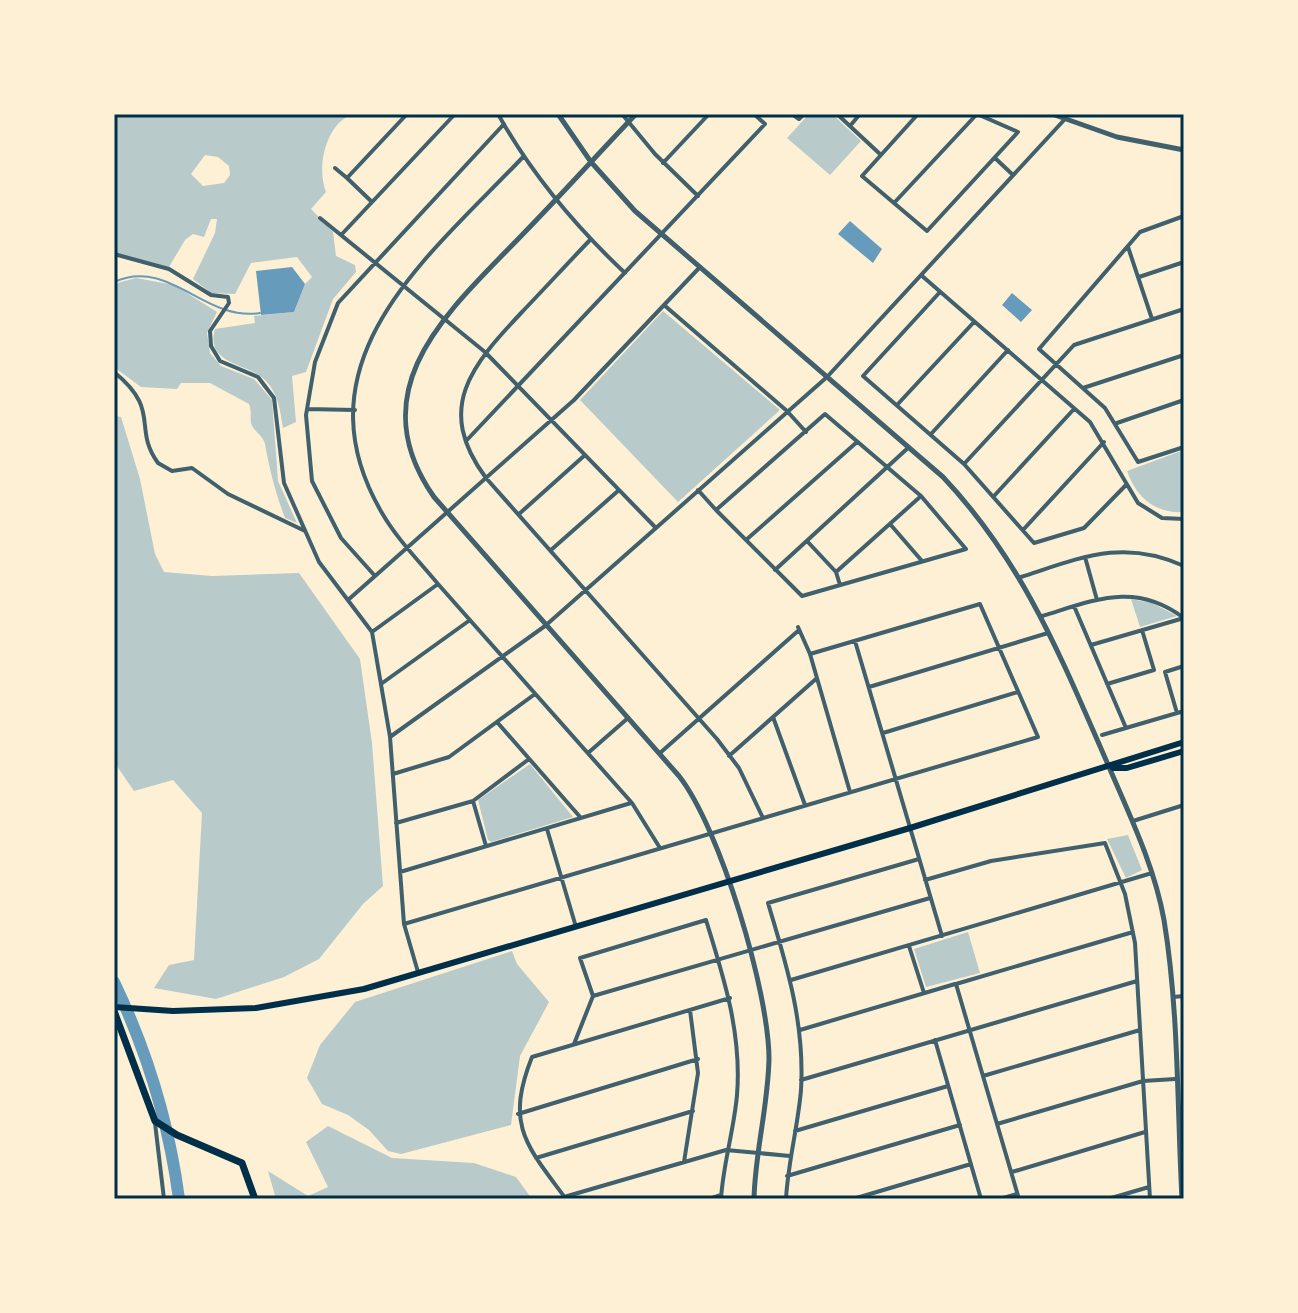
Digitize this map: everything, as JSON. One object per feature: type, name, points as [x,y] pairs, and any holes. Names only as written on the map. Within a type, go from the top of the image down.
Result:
[{"type":"main road","points":[[255,1199],[242,1163],[177,1135],[155,1121],[114,1009],[173,1011],[256,1008],[315,1000],[910,828],[1184,742]]},
{"type":"main road","points":[[1109,768],[1127,768],[1184,751]]},
{"type":"street","points":[[347,178],[407,114]]},
{"type":"street","points":[[342,234],[455,114]]},
{"type":"street","points":[[498,114],[523,157],[555,201],[625,273]]},
{"type":"street","points":[[558,114],[591,162],[661,234],[910,446],[977,515],[1021,577],[1050,633],[1152,873],[1164,920],[1182,1199]]},
{"type":"street","points":[[622,114],[663,163],[698,196]]},
{"type":"street","points":[[636,114],[443,318],[416,364],[407,416],[421,474],[447,513],[659,753],[696,800],[713,832],[764,1009],[769,1054],[767,1100],[754,1199]]},
{"type":"street","points":[[663,163],[709,114]]},
{"type":"street","points":[[466,441],[765,124],[754,114]]},
{"type":"street","points":[[792,114],[799,119],[804,114]]},
{"type":"street","points":[[837,114],[881,155]]},
{"type":"street","points":[[850,126],[860,114]]},
{"type":"street","points":[[894,203],[977,114],[1018,132],[927,231],[862,176],[918,114]]},
{"type":"street","points":[[1052,114],[1117,137],[1184,150]]},
{"type":"street","points":[[390,737],[545,626],[827,377],[1065,119]]},
{"type":"street","points":[[375,576],[341,538],[312,481],[307,409],[315,362],[338,303],[504,124]]},
{"type":"street","points":[[523,157],[385,307],[369,340],[358,379],[355,410],[357,444],[366,479],[381,511],[407,548],[632,803],[660,848]]},
{"type":"street","points":[[995,158],[1013,175]]},
{"type":"street","points":[[335,168],[372,202]]},
{"type":"street","points":[[1184,216],[1142,230],[1039,349],[1117,423],[1138,462],[1184,447]]},
{"type":"street","points":[[320,218],[485,352],[656,528]]},
{"type":"street","points":[[590,240],[485,352],[473,369],[462,399],[466,441],[486,478],[699,718],[729,756],[763,818]]},
{"type":"street","points":[[1128,247],[1152,319]]},
{"type":"street","points":[[114,254],[169,269],[211,295],[228,297],[229,303],[218,316],[210,338],[215,355],[227,366],[258,377],[277,406],[284,483],[319,562],[372,632],[390,737],[404,924],[418,972]]},
{"type":"street","points":[[1139,277],[1184,262]]},
{"type":"street","points":[[348,600],[552,421],[700,267]]},
{"type":"street","points":[[921,275],[1075,408],[1104,442],[1126,485],[1148,512],[1168,519],[1184,519]]},
{"type":"street","points":[[940,292],[863,376],[964,464],[1034,543],[1084,528],[1126,485]]},
{"type":"street","points":[[664,305],[787,411],[806,432]]},
{"type":"street","points":[[964,464],[1074,345],[1184,309]]},
{"type":"street","points":[[897,405],[974,321]]},
{"type":"street","points":[[931,434],[1008,350]]},
{"type":"street","points":[[1083,388],[1184,355]]},
{"type":"street","points":[[114,372],[141,399],[146,411],[146,430],[158,463],[172,471],[192,468],[228,494],[305,531]]},
{"type":"street","points":[[1117,423],[1184,400]]},
{"type":"street","points":[[994,496],[1075,408]]},
{"type":"street","points":[[307,409],[355,410]]},
{"type":"street","points":[[698,490],[716,510],[802,596],[966,549],[921,496],[825,414],[716,510]]},
{"type":"street","points":[[746,540],[857,442]]},
{"type":"street","points":[[1023,530],[1104,442]]},
{"type":"street","points":[[775,570],[889,469],[910,446]]},
{"type":"street","points":[[519,514],[585,455]]},
{"type":"street","points":[[551,550],[619,490]]},
{"type":"street","points":[[836,572],[921,496]]},
{"type":"street","points":[[890,524],[922,561]]},
{"type":"street","points":[[807,541],[836,572],[840,585]]},
{"type":"street","points":[[1021,577],[1085,557],[1123,550],[1157,556],[1184,566]]},
{"type":"street","points":[[1085,557],[1097,600]]},
{"type":"street","points":[[372,632],[438,584]]},
{"type":"street","points":[[1042,616],[1117,595],[1162,605],[1184,618]]},
{"type":"street","points":[[404,924],[1038,737],[980,604],[810,654]]},
{"type":"street","points":[[1074,606],[1126,728]]},
{"type":"street","points":[[1091,645],[1184,618]]},
{"type":"street","points":[[381,684],[470,620]]},
{"type":"street","points":[[659,753],[799,629],[810,654],[850,792]]},
{"type":"street","points":[[1107,684],[1154,670],[1142,630]]},
{"type":"street","points":[[868,687],[1050,633]]},
{"type":"street","points":[[855,641],[942,936]]},
{"type":"street","points":[[1177,713],[1165,672],[1184,666]]},
{"type":"street","points":[[729,756],[817,678]]},
{"type":"street","points":[[882,733],[1018,692]]},
{"type":"street","points":[[393,774],[449,757],[535,694]]},
{"type":"street","points":[[1102,735],[1184,711]]},
{"type":"street","points":[[773,717],[805,806]]},
{"type":"street","points":[[588,753],[628,718]]},
{"type":"street","points":[[497,722],[581,818]]},
{"type":"street","points":[[396,823],[473,801],[529,759]]},
{"type":"street","points":[[473,801],[486,846]]},
{"type":"street","points":[[400,872],[632,803]]},
{"type":"street","points":[[1131,821],[1184,805]]},
{"type":"street","points":[[547,829],[576,927]]},
{"type":"street","points":[[925,880],[991,861],[1105,843],[1122,883],[1133,932],[1150,1199]]},
{"type":"street","points":[[786,1199],[801,1080],[800,1030],[791,980],[768,903],[919,859]]},
{"type":"street","points":[[791,980],[1152,873]]},
{"type":"street","points":[[593,996],[930,898]]},
{"type":"street","points":[[574,1044],[593,996],[580,958],[706,920],[730,998],[738,1072],[721,1197],[709,1199]]},
{"type":"street","points":[[800,1030],[1133,932]]},
{"type":"street","points":[[909,946],[924,993]]},
{"type":"street","points":[[801,1080],[1137,981]]},
{"type":"street","points":[[956,984],[1018,1196],[1000,1199]]},
{"type":"street","points":[[1171,997],[1184,996]]},
{"type":"street","points":[[730,998],[532,1057],[521,1085],[518,1114],[526,1142],[565,1198],[726,1150],[790,1156]]},
{"type":"street","points":[[684,1163],[698,1059],[690,1010]]},
{"type":"street","points":[[983,1076],[1140,1030]]},
{"type":"street","points":[[935,1040],[981,1199]]},
{"type":"street","points":[[518,1114],[698,1059]]},
{"type":"street","points":[[997,1124],[1143,1081],[1184,1082]]},
{"type":"street","points":[[795,1131],[948,1086]]},
{"type":"street","points":[[536,1158],[693,1111]]},
{"type":"street","points":[[155,1121],[164,1199]]},
{"type":"street","points":[[787,1176],[960,1125]]},
{"type":"street","points":[[1012,1172],[1145,1132]]},
{"type":"street","points":[[853,1199],[971,1164]]},
{"type":"street","points":[[1108,1199],[1149,1187]]},
{"type":"shaded area","points":[[114,114],[353,114],[336,126],[330,136],[322,171],[326,192],[311,209],[333,232],[336,256],[355,265],[356,272],[333,299],[306,372],[292,376],[296,422],[283,428],[278,403],[270,386],[258,375],[222,357],[214,341],[215,329],[255,323],[254,316],[294,312],[305,284],[312,277],[297,257],[251,263],[235,294],[211,293],[193,279],[215,233],[217,219],[211,219],[204,237],[193,234],[185,240],[169,267],[114,253]],"holes":[[[205,155],[218,157],[229,166],[230,175],[224,183],[203,186],[191,174]]]},
{"type":"shaded area","points":[[809,114],[832,114],[861,141],[830,175],[787,138]]},
{"type":"shaded area","points":[[136,278],[174,285],[217,312],[207,333],[210,353],[221,366],[254,379],[272,400],[278,481],[297,523],[285,518],[264,441],[251,423],[249,404],[210,383],[181,383],[177,389],[141,387],[114,367],[114,284]]},
{"type":"shaded area","points":[[663,311],[780,410],[678,502],[580,400]]},
{"type":"shaded area","points":[[114,416],[121,417],[140,479],[155,554],[164,572],[212,576],[299,573],[360,659],[372,743],[383,886],[363,904],[319,959],[284,977],[216,999],[154,988],[169,965],[194,960],[202,813],[173,780],[134,791],[114,762]]},
{"type":"shaded area","points":[[1181,451],[1184,512],[1164,510],[1141,496],[1127,471]]},
{"type":"shaded area","points":[[1131,599],[1152,603],[1177,616],[1140,627]]},
{"type":"shaded area","points":[[530,764],[573,817],[491,842],[478,800]]},
{"type":"shaded area","points":[[1128,835],[1142,870],[1126,878],[1107,839]]},
{"type":"shaded area","points":[[968,932],[980,973],[926,987],[914,949]]},
{"type":"shaded area","points":[[512,951],[517,964],[549,1002],[520,1056],[511,1125],[401,1154],[388,1151],[369,1130],[348,1115],[322,1104],[307,1078],[320,1045],[355,1002]]},
{"type":"shaded area","points":[[328,1126],[392,1158],[474,1163],[516,1177],[532,1199],[276,1199],[268,1171],[308,1196],[328,1187],[306,1142]]},
{"type":"water","points":[[850,221],[882,249],[873,263],[838,234]]},
{"type":"water","points":[[292,267],[305,284],[294,312],[261,315],[256,271]]},
{"type":"water","points":[[1012,293],[1032,310],[1021,322],[1002,305]]},
{"type":"waterway","points":[[114,282],[134,277],[153,278],[221,308],[240,313],[260,313]]},
{"type":"waterway","points":[[114,982],[137,1034],[155,1088],[179,1199]]}]
